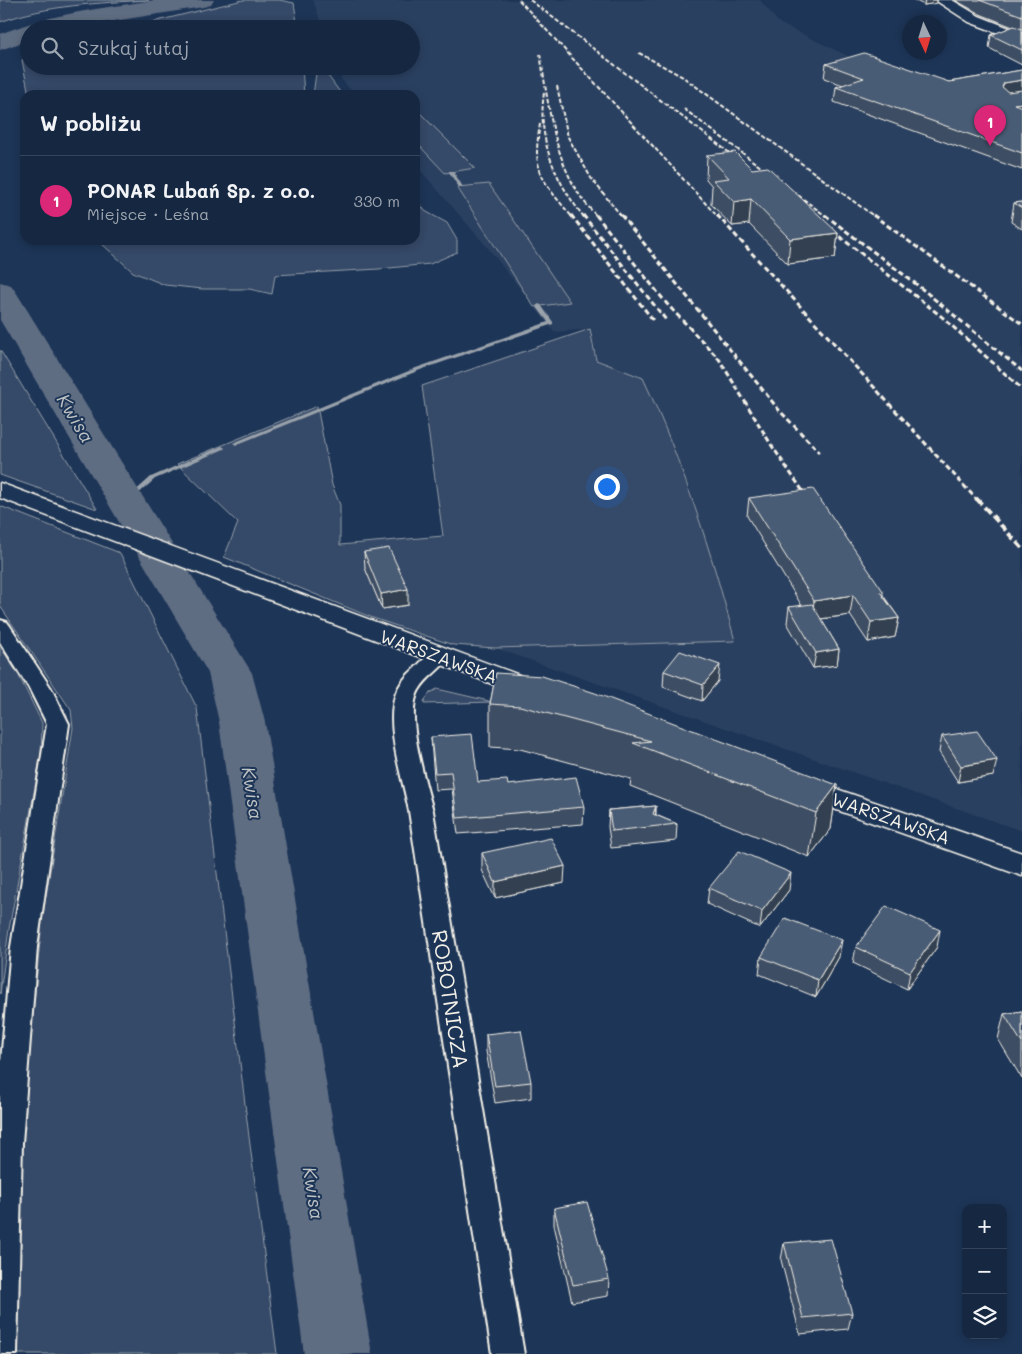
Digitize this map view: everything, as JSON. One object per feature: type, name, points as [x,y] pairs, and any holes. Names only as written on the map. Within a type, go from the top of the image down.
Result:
[{"type":"main road","points":[[942,0],[974,19],[1022,38]]},
{"type":"main road","name":"WARSZAWSKA","points":[[0,490],[324,613],[552,696]]},
{"type":"main road","name":"WARSZAWSKA","points":[[773,777],[1022,865]]},
{"type":"street","points":[[0,626],[40,688],[58,724],[24,947],[8,1143],[1,1354]]},
{"type":"street","name":"ROBOTNICZA","points":[[440,656],[405,696],[403,724],[421,811],[508,1354]]},
{"type":"shaded area","points":[[0,0],[149,0],[55,8],[0,22]]},
{"type":"shaded area","points":[[243,0],[279,0],[294,3],[297,20],[161,20]]},
{"type":"shaded area","points":[[313,0],[760,0],[779,23],[848,56],[1022,118],[1022,831],[495,648],[735,641],[691,492],[643,379],[596,360],[590,329],[554,332],[488,248],[420,170],[420,90],[351,90],[342,80],[340,75],[420,75],[420,20],[320,20]]},
{"type":"shaded area","points":[[25,75],[303,75],[304,90],[28,90]]},
{"type":"shaded area","points":[[316,75],[328,75],[338,90],[314,90]]},
{"type":"shaded area","points":[[420,113],[475,168],[445,173],[420,146]]},
{"type":"shaded area","points":[[489,184],[570,302],[534,307],[457,187]]},
{"type":"shaded area","points":[[420,204],[425,211],[447,223],[457,240],[457,252],[430,264],[275,275],[272,294],[249,289],[202,289],[165,285],[133,272],[103,245],[420,245]]},
{"type":"shaded area","points":[[590,329],[596,360],[643,378],[671,442],[695,508],[735,641],[495,648],[453,645],[373,618],[224,557],[238,523],[177,464],[317,406],[332,485],[340,505],[340,545],[443,536],[422,386]],"holes":[[[365,568],[408,605],[382,609]]]},
{"type":"shaded area","points":[[0,350],[8,363],[97,509],[0,475]]},
{"type":"shaded area","points":[[0,506],[120,553],[197,708],[277,1354],[14,1354],[18,1166],[42,921],[73,728],[71,710],[0,606]]},
{"type":"shaded area","points":[[0,646],[19,676],[42,723],[41,754],[9,929],[0,994]]},
{"type":"shaded area","points":[[437,689],[493,702],[424,704],[430,693]]},
{"type":"building","points":[[980,0],[1022,0],[1022,16],[982,1]]},
{"type":"building","points":[[1014,26],[1022,29],[1022,50],[991,35]]},
{"type":"building","points":[[864,53],[949,82],[1022,70],[1022,80],[1004,83],[1002,87],[1008,92],[1022,90],[1022,103],[1014,104],[1022,107],[1022,153],[836,87],[864,78],[826,64]]},
{"type":"building","points":[[735,152],[752,169],[768,167],[838,233],[790,239],[751,199],[734,202],[713,180],[729,178],[707,155]]},
{"type":"building","points":[[1022,202],[1022,208],[1014,203]]},
{"type":"building","points":[[813,489],[883,591],[880,592],[899,618],[871,622],[853,595],[814,601],[749,498]]},
{"type":"building","points":[[389,548],[408,589],[381,594],[364,552]]},
{"type":"building","points":[[812,604],[839,649],[816,653],[789,607]]},
{"type":"building","points":[[680,651],[720,665],[703,685],[664,671]]},
{"type":"building","points":[[496,673],[542,676],[595,693],[837,785],[816,813],[633,743],[651,741],[520,706],[490,704]]},
{"type":"building","points":[[977,731],[997,760],[961,766],[942,736]]},
{"type":"building","points":[[472,734],[478,782],[507,780],[508,785],[576,777],[584,807],[457,818],[451,772],[435,773],[431,737]]},
{"type":"building","points":[[656,806],[653,814],[677,824],[612,831],[609,810]]},
{"type":"building","points":[[551,838],[565,866],[495,882],[482,853]]},
{"type":"building","points":[[739,851],[791,873],[762,911],[709,888]]},
{"type":"building","points":[[886,906],[940,930],[910,972],[856,947]]},
{"type":"building","points":[[785,918],[842,940],[818,980],[761,957]]},
{"type":"building","points":[[1022,1011],[1022,1043],[1004,1014]]},
{"type":"building","points":[[521,1030],[531,1082],[495,1086],[486,1034]]},
{"type":"building","points":[[587,1202],[609,1279],[573,1285],[554,1208]]},
{"type":"building","points":[[831,1239],[852,1313],[803,1318],[784,1243]]},
{"type":"waterway","name":"Kwisa","points":[[68,20],[203,0]]},
{"type":"waterway","name":"Kwisa","points":[[0,43],[20,35]]},
{"type":"waterway","points":[[451,172],[461,187]]},
{"type":"waterway","name":"Kwisa","points":[[0,292],[230,673],[242,722],[338,1354]]},
{"type":"waterway","points":[[236,443],[418,369],[551,323],[539,306]]},
{"type":"waterway","points":[[125,503],[153,478],[222,448]]},
{"type":"railway","points":[[519,0],[718,217]]},
{"type":"railway","points":[[530,0],[740,161]]},
{"type":"railway","points":[[639,53],[683,77],[875,217]]},
{"type":"railway","points":[[540,54],[552,123],[561,157],[578,193],[597,217]]},
{"type":"railway","points":[[557,86],[568,137],[591,178],[622,217]]},
{"type":"railway","points":[[544,93],[543,127],[550,159],[565,189],[584,217]]},
{"type":"railway","points":[[684,109],[827,217]]},
{"type":"railway","points":[[540,124],[537,151],[541,174],[553,194],[572,217]]},
{"type":"railway","points":[[571,215],[653,320]]},
{"type":"railway","points":[[583,215],[666,320]]},
{"type":"railway","points":[[596,215],[667,304],[719,359],[772,446],[809,500]]},
{"type":"railway","points":[[621,215],[779,410],[819,452]]},
{"type":"railway","points":[[717,215],[977,500]]},
{"type":"railway","points":[[825,215],[916,284],[1022,371]]},
{"type":"railway","points":[[873,215],[1022,324]]},
{"type":"railway","points":[[826,226],[941,316],[1022,389]]},
{"type":"railway","points":[[976,498],[1022,548]]},
{"type":"place","name":"PONAR Lubań Sp. z o.o.","points":[[990,146]]}]
